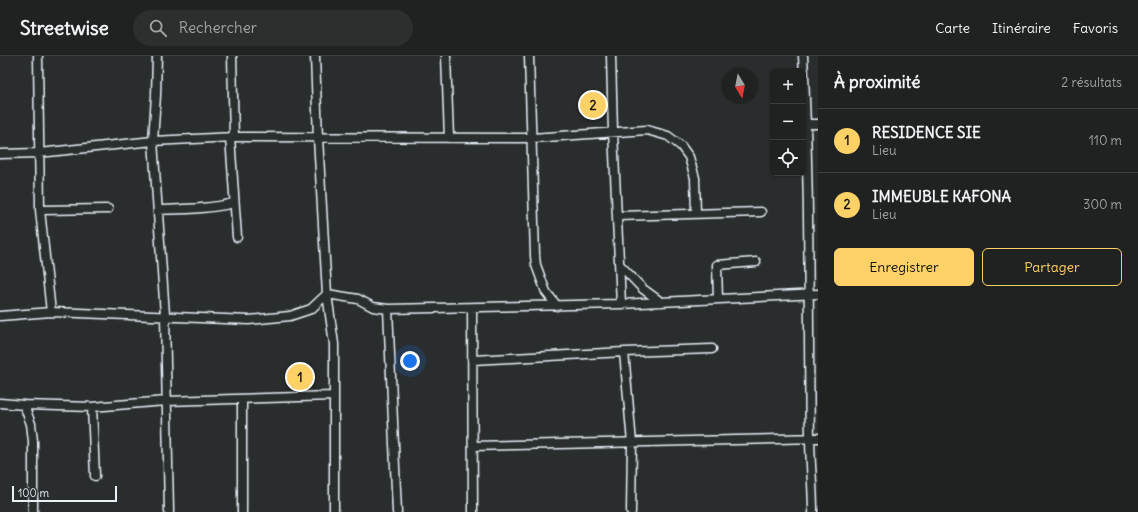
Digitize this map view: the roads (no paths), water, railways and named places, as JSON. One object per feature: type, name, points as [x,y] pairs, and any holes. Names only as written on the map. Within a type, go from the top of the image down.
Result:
[{"type":"street","points":[[38,56],[40,210],[51,312]]},
{"type":"street","points":[[157,56],[153,141],[165,315],[168,512]]},
{"type":"street","points":[[232,56],[232,137],[234,203],[237,237]]},
{"type":"street","points":[[315,56],[327,294],[334,344],[334,512]]},
{"type":"street","points":[[446,56],[449,138]]},
{"type":"street","points":[[529,56],[536,261],[546,292],[557,306]]},
{"type":"street","points":[[611,56],[621,304]]},
{"type":"street","points":[[803,56],[814,294],[813,512]]},
{"type":"street","points":[[807,124],[818,124]]},
{"type":"street","points":[[0,154],[39,153],[153,141],[232,137],[532,138],[647,130],[668,136],[681,146],[689,157],[695,178],[696,214]]},
{"type":"street","points":[[158,210],[203,209],[234,203]]},
{"type":"street","points":[[40,210],[108,209]]},
{"type":"street","points":[[617,216],[761,212]]},
{"type":"street","points":[[718,299],[717,265],[756,262]]},
{"type":"street","points":[[620,265],[643,289],[661,302]]},
{"type":"street","points":[[327,294],[358,299],[373,307],[388,310],[621,304],[814,294]]},
{"type":"street","points":[[0,316],[51,312],[165,315],[249,320],[290,316],[311,309],[327,294]]},
{"type":"street","points":[[472,308],[472,512]]},
{"type":"street","points":[[388,310],[397,512]]},
{"type":"street","points":[[473,360],[712,349]]},
{"type":"street","points":[[624,352],[632,442],[631,512]]},
{"type":"street","points":[[0,403],[92,407],[166,401],[333,396]]},
{"type":"street","points":[[242,398],[242,512]]},
{"type":"street","points":[[24,405],[30,424],[33,441],[33,512]]},
{"type":"street","points":[[92,407],[95,476]]},
{"type":"street","points":[[473,446],[814,438]]},
{"type":"place","name":"IMMEUBLE KAFONA","points":[[593,105]]},
{"type":"place","name":"RESIDENCE SIE","points":[[300,377]]}]
